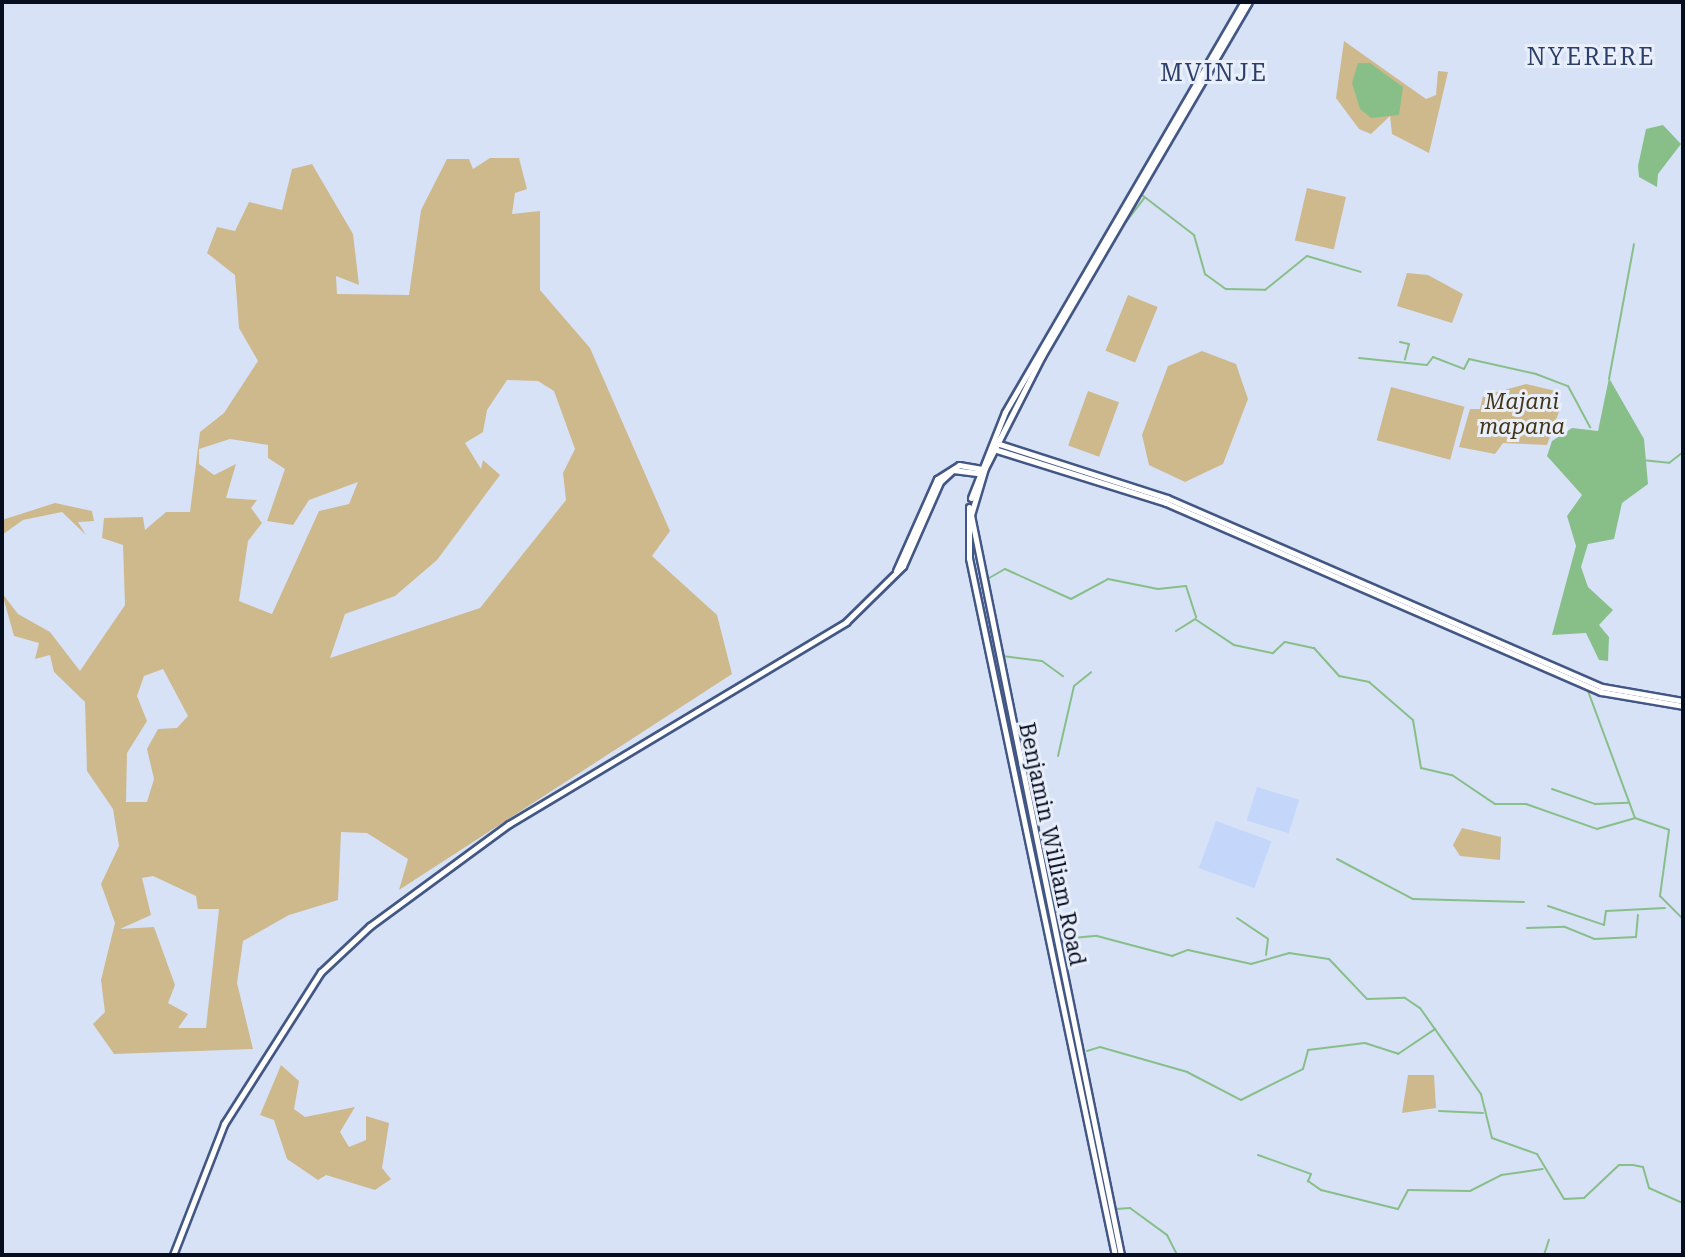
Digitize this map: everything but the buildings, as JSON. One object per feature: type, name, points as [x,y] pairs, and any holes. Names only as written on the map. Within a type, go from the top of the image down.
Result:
[{"type":"main road","name":"Benjamin William Road","points":[[1118,1255],[972,541],[971,510],[982,471],[996,447],[1005,412],[1247,2]]},
{"type":"main road","points":[[996,447],[1181,504],[1602,687],[1683,704]]},
{"type":"main road","points":[[173,1255],[252,1074],[314,982],[370,926],[556,794],[828,635],[890,582],[937,479],[959,465],[982,471]]},
{"type":"shaded area","points":[[1358,63],[1370,63],[1403,87],[1399,115],[1371,118],[1360,109],[1352,83]]},
{"type":"shaded area","points":[[1663,125],[1681,144],[1658,174],[1657,187],[1639,177],[1638,166],[1646,129]]},
{"type":"shaded area","points":[[1609,378],[1644,439],[1648,484],[1622,503],[1614,539],[1588,544],[1581,567],[1588,587],[1613,610],[1599,625],[1609,637],[1608,661],[1599,660],[1586,633],[1552,635],[1576,546],[1567,516],[1582,495],[1547,456],[1552,441],[1572,428],[1598,431]]},
{"type":"shaded area","points":[[1257,787],[1299,800],[1289,833],[1247,820]]},
{"type":"shaded area","points":[[1216,821],[1271,841],[1254,888],[1199,868]]},
{"type":"green space","points":[[1344,41],[1426,99],[1436,95],[1438,71],[1448,72],[1429,153],[1392,134],[1390,116],[1371,134],[1359,129],[1336,98]]},
{"type":"green space","points":[[490,158],[519,158],[527,189],[515,193],[512,214],[540,211],[540,290],[590,348],[670,531],[652,556],[717,615],[732,674],[399,890],[408,859],[367,833],[341,832],[338,900],[289,915],[243,941],[237,983],[253,1049],[114,1054],[93,1024],[105,1012],[101,980],[115,923],[101,884],[119,846],[113,809],[87,771],[85,702],[54,672],[50,655],[35,659],[39,643],[14,636],[2,593],[18,614],[50,632],[80,671],[125,605],[123,545],[102,538],[104,518],[143,517],[145,530],[166,512],[190,512],[200,432],[224,413],[258,361],[239,328],[235,275],[207,253],[217,227],[235,231],[249,202],[282,210],[292,169],[312,164],[353,234],[359,285],[336,276],[337,294],[409,295],[421,210],[447,159],[469,159],[473,169]],"holes":[[[507,380],[538,381],[554,391],[575,449],[563,473],[566,500],[480,608],[330,658],[345,614],[395,596],[437,560],[500,475],[483,460],[481,469],[465,443],[483,432],[487,410]],[[230,439],[268,445],[268,458],[285,469],[267,521],[293,525],[309,500],[358,482],[349,504],[319,511],[272,614],[239,601],[248,541],[262,523],[251,508],[257,500],[226,498],[236,464],[214,475],[199,464],[199,449]],[[163,669],[188,716],[177,728],[158,729],[147,749],[154,779],[147,802],[126,802],[127,753],[147,721],[137,696],[144,676]],[[153,876],[196,896],[198,909],[219,909],[206,1028],[178,1028],[188,1014],[168,1003],[175,985],[154,927],[120,929],[151,915],[142,878]]]},
{"type":"green space","points":[[1307,188],[1346,197],[1334,250],[1295,241]]},
{"type":"green space","points":[[1407,273],[1428,275],[1463,294],[1452,323],[1397,306]]},
{"type":"green space","points":[[1128,295],[1158,307],[1135,363],[1106,351]]},
{"type":"green space","points":[[1202,351],[1236,364],[1248,399],[1223,464],[1185,482],[1149,465],[1142,435],[1168,366]]},
{"type":"green space","name":"Majani mapana","points":[[1526,384],[1556,391],[1561,406],[1547,445],[1503,443],[1495,454],[1459,447],[1470,409],[1480,409],[1483,396]]},
{"type":"green space","points":[[1391,387],[1464,407],[1450,460],[1377,440]]},
{"type":"green space","points":[[1088,391],[1119,402],[1099,457],[1068,446]]},
{"type":"green space","points":[[55,503],[92,511],[94,521],[78,522],[86,535],[62,512],[23,520],[2,535],[2,520]]},
{"type":"green space","points":[[1462,828],[1501,837],[1500,860],[1460,856],[1453,845]]},
{"type":"green space","points":[[281,1065],[299,1081],[294,1109],[305,1117],[355,1107],[340,1132],[349,1147],[366,1140],[366,1116],[389,1123],[382,1168],[391,1179],[375,1190],[326,1175],[318,1180],[287,1159],[274,1120],[260,1115]]},
{"type":"green space","points":[[1408,1075],[1434,1075],[1436,1108],[1402,1113]]},
{"type":"waterway","points":[[1142,195],[1194,235],[1205,274],[1226,289],[1265,290],[1307,256],[1361,272]]},
{"type":"waterway","points":[[1120,230],[1145,197]]},
{"type":"waterway","points":[[1609,379],[1634,244]]},
{"type":"waterway","points":[[1400,342],[1409,344],[1405,359]]},
{"type":"waterway","points":[[1359,358],[1427,365],[1433,357],[1464,369],[1469,359],[1536,374],[1568,386],[1590,427]]},
{"type":"waterway","points":[[1642,460],[1669,463],[1683,452]]},
{"type":"waterway","points":[[984,581],[1005,569],[1071,599],[1108,579],[1158,589],[1186,586],[1196,617]]},
{"type":"waterway","points":[[1176,631],[1195,619],[1234,645],[1273,653],[1285,642],[1314,648],[1339,676],[1369,682],[1413,720],[1421,768],[1452,775],[1495,804],[1526,804],[1597,829],[1635,818]]},
{"type":"waterway","points":[[1002,656],[1042,661],[1063,676]]},
{"type":"waterway","points":[[1058,756],[1074,686],[1091,672]]},
{"type":"waterway","points":[[1588,691],[1635,818],[1669,830],[1660,896],[1683,919]]},
{"type":"waterway","points":[[1552,789],[1595,804],[1628,803]]},
{"type":"waterway","points":[[1337,859],[1413,899],[1524,902]]},
{"type":"waterway","points":[[1548,906],[1604,925],[1606,911],[1665,908]]},
{"type":"waterway","points":[[1527,928],[1565,927],[1594,939],[1636,937],[1638,915]]},
{"type":"waterway","points":[[1237,918],[1268,939],[1266,955]]},
{"type":"waterway","points":[[1061,939],[1097,936],[1172,956],[1188,950],[1251,964],[1289,953],[1329,959],[1367,999],[1405,998],[1420,1008],[1481,1094],[1492,1138],[1537,1154],[1564,1199],[1584,1198],[1619,1165],[1633,1165],[1643,1167],[1649,1188],[1683,1203]]},
{"type":"waterway","points":[[1087,1051],[1100,1047],[1187,1072],[1241,1100],[1303,1069],[1308,1050],[1365,1043],[1398,1054],[1435,1029]]},
{"type":"waterway","points":[[1439,1111],[1483,1113]]},
{"type":"waterway","points":[[1258,1155],[1311,1174],[1308,1181],[1321,1190],[1398,1209],[1408,1190],[1470,1191],[1501,1175],[1543,1169]]},
{"type":"waterway","points":[[1116,1209],[1130,1208],[1167,1235],[1177,1255]]},
{"type":"waterway","points":[[1544,1255],[1549,1240]]},
{"type":"district","name":"NYERERE","points":[[1591,58]]},
{"type":"district","name":"MVINJE","points":[[1214,74]]}]
